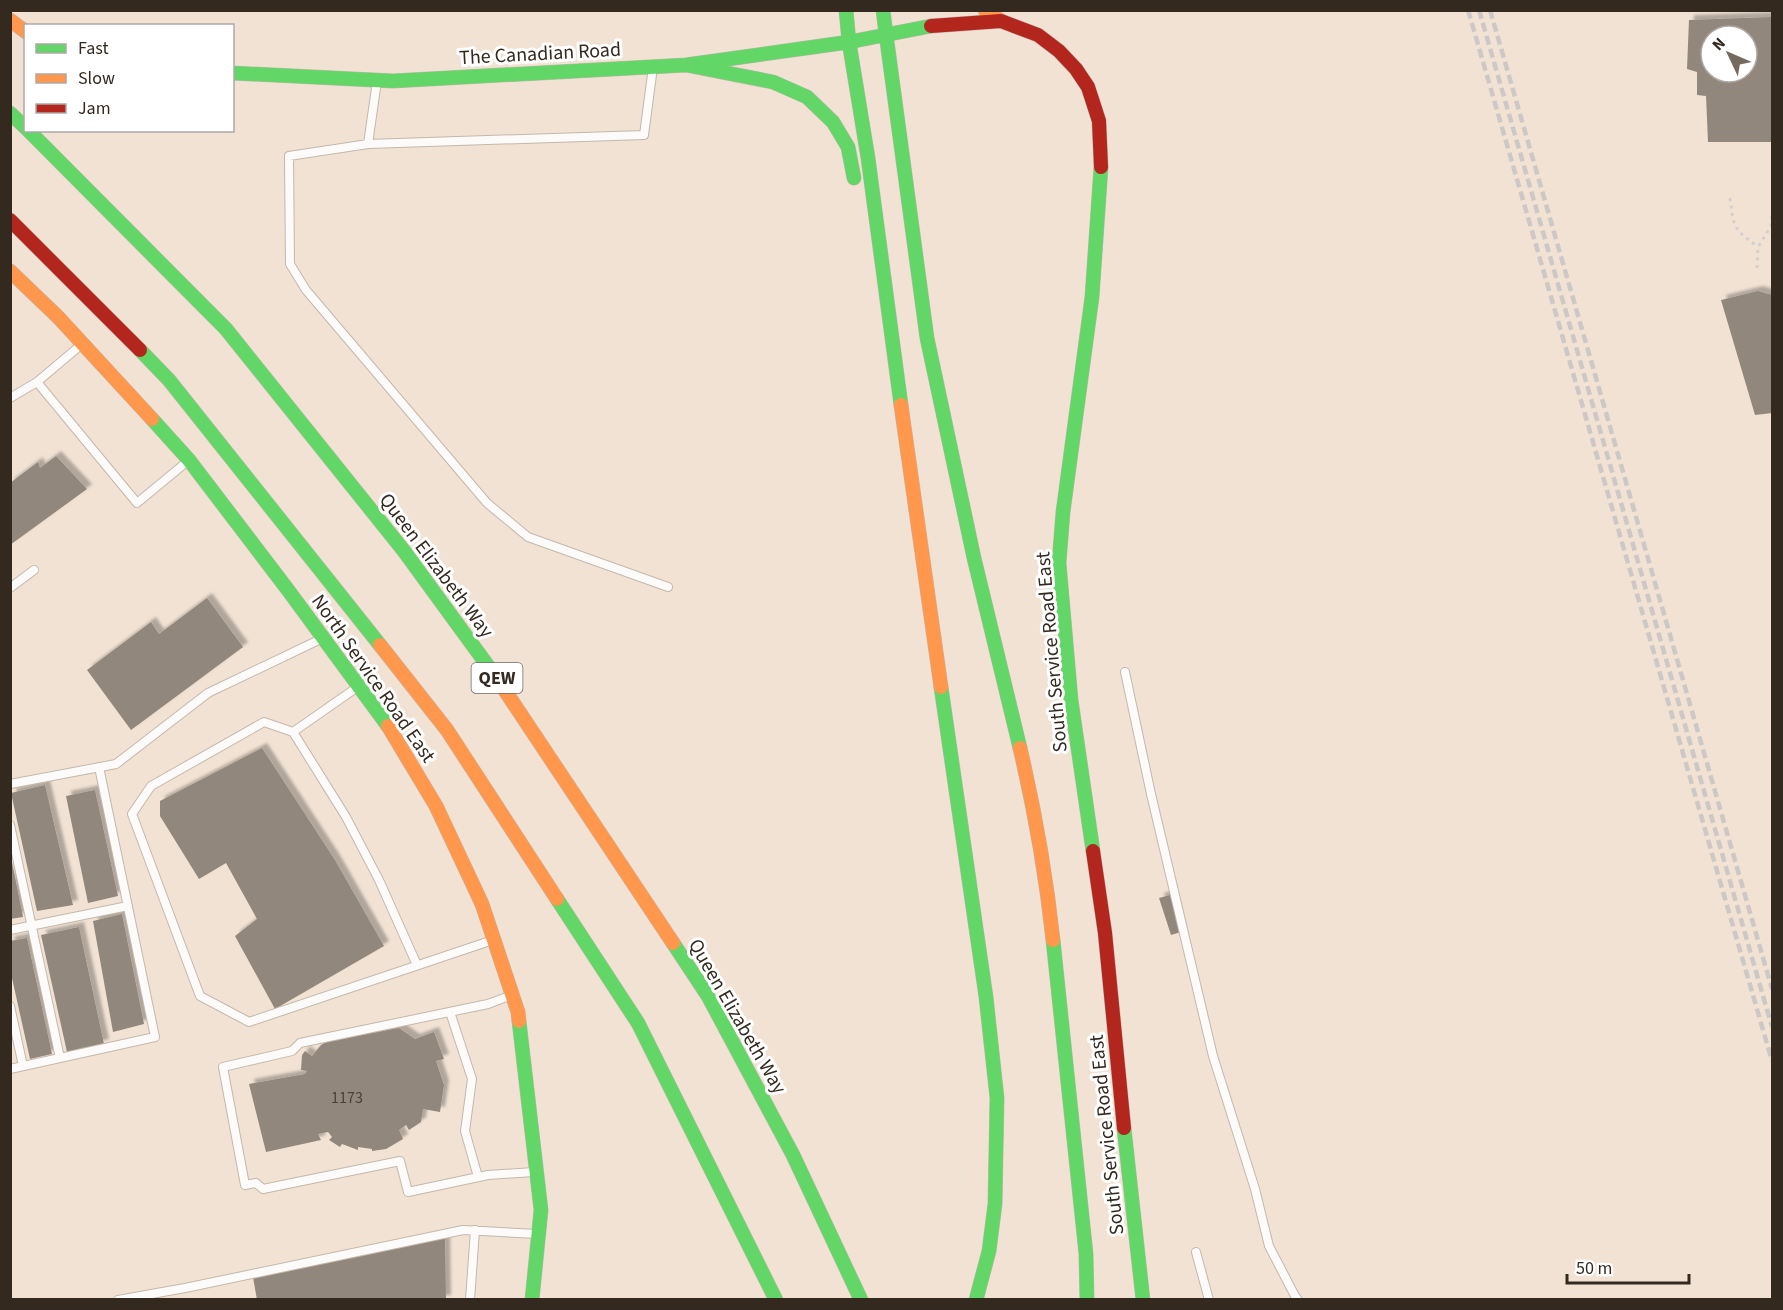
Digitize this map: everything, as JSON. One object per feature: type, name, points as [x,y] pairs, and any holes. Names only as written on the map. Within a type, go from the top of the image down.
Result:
[{"type":"main road","points":[[846,10],[868,158],[880,263],[986,997],[997,1098],[995,1204],[989,1251],[976,1299]]},
{"type":"main road","points":[[883,10],[927,338],[974,558],[1028,781],[1046,876],[1076,1140],[1086,1254],[1087,1299]]},
{"type":"main road","points":[[985,10],[1001,21]]},
{"type":"main road","points":[[10,20],[24,30]]},
{"type":"main road","name":"South Service Road East","points":[[849,42],[937,25],[1001,21],[1038,35],[1059,51],[1076,69],[1088,87],[1099,121],[1102,160],[1092,297],[1063,512],[1059,563],[1071,700],[1105,933],[1143,1299]]},
{"type":"main road","name":"The Canadian Road","points":[[234,73],[393,81],[686,64],[849,42]]},
{"type":"main road","points":[[686,64],[773,82],[807,97],[833,122],[848,147],[865,226],[880,263]]},
{"type":"main road","name":"Queen Elizabeth Way","points":[[10,113],[24,126]]},
{"type":"main road","name":"Queen Elizabeth Way","points":[[30,132],[226,329],[404,550],[507,692],[708,996],[792,1155],[861,1299]]},
{"type":"main road","points":[[10,220],[169,380],[447,730],[638,1023],[777,1299]]},
{"type":"main road","name":"North Service Road East","points":[[10,272],[58,317],[189,460],[359,686],[391,731],[436,806],[482,904],[518,1012],[541,1210],[532,1299]]},
{"type":"lane","points":[[653,66],[644,135],[368,144],[289,156],[290,264],[306,290],[487,503],[528,537],[669,587]]},
{"type":"lane","points":[[368,144],[377,80]]},
{"type":"lane","points":[[10,398],[37,382],[83,344]]},
{"type":"lane","points":[[37,382],[137,503],[189,460]]},
{"type":"lane","points":[[10,588],[34,570]]},
{"type":"lane","points":[[10,784],[116,764],[208,693],[323,638]]},
{"type":"lane","points":[[1125,672],[1214,1056],[1255,1189],[1269,1246],[1294,1296],[1298,1299]]},
{"type":"lane","points":[[293,732],[359,686]]},
{"type":"lane","points":[[417,965],[379,880],[346,817],[293,732],[264,722],[151,786],[132,814],[200,996],[249,1022],[494,939]]},
{"type":"lane","points":[[10,1069],[155,1037],[99,767]]},
{"type":"lane","points":[[10,825],[60,1058]]},
{"type":"lane","points":[[10,930],[128,906]]},
{"type":"lane","points":[[513,995],[488,1004],[300,1043],[292,1051],[223,1067],[245,1185],[256,1183],[263,1189],[400,1161],[408,1192],[488,1175],[537,1172]]},
{"type":"lane","points":[[10,1006],[23,1066]]},
{"type":"lane","points":[[450,1012],[472,1079],[465,1131],[478,1177]]},
{"type":"lane","points":[[470,1299],[475,1230]]},
{"type":"lane","points":[[118,1299],[185,1288],[449,1232],[475,1230],[538,1234]]},
{"type":"lane","points":[[1196,1252],[1209,1299]]},
{"type":"lane","points":[[185,1288],[187,1299]]},
{"type":"path","points":[[1730,198],[1732,219],[1736,229],[1758,247]]},
{"type":"path","points":[[1758,268],[1758,247],[1771,226],[1773,215]]},
{"type":"building","points":[[1772,17],[1772,142],[1708,142],[1706,96],[1697,95],[1697,72],[1687,69],[1689,20]]},
{"type":"building","points":[[1758,291],[1772,295],[1772,413],[1755,415],[1721,300]]},
{"type":"building","points":[[56,456],[87,489],[10,545],[10,483],[38,462],[40,468]]},
{"type":"building","points":[[207,598],[243,647],[131,730],[87,670],[151,622],[159,634]]},
{"type":"building","points":[[262,748],[335,860],[384,946],[275,1009],[235,936],[257,919],[226,863],[199,879],[160,816],[160,801]]},
{"type":"building","points":[[45,785],[73,905],[37,911],[11,793]]},
{"type":"building","points":[[95,790],[118,896],[88,903],[66,796]]},
{"type":"building","points":[[12,862],[23,917],[10,919],[10,863]]},
{"type":"building","points":[[1170,895],[1181,932],[1171,935],[1159,898]]},
{"type":"building","points":[[122,914],[144,1024],[113,1032],[93,921]]},
{"type":"building","points":[[79,927],[104,1044],[67,1052],[41,935]]},
{"type":"building","points":[[27,938],[52,1054],[30,1059],[10,969],[10,941]]},
{"type":"building","points":[[399,1028],[415,1039],[434,1032],[444,1059],[436,1061],[444,1085],[440,1112],[423,1109],[421,1122],[409,1130],[406,1125],[399,1130],[403,1139],[386,1149],[372,1151],[372,1149],[358,1147],[358,1150],[342,1144],[340,1147],[329,1140],[332,1137],[328,1132],[318,1134],[321,1140],[266,1152],[249,1084],[305,1074],[307,1071],[301,1070],[302,1055],[305,1051],[312,1056],[321,1045],[332,1039]]},
{"type":"building","points":[[445,1238],[446,1300],[257,1300],[253,1277]]},
{"type":"railway","points":[[1468,10],[1772,1061]]},
{"type":"railway","points":[[1479,10],[1772,1027]]},
{"type":"railway","points":[[1490,10],[1772,989]]},
{"type":"traffic: fast","points":[[846,10],[849,42]]},
{"type":"traffic: fast","points":[[883,10],[886,34]]},
{"type":"traffic: fast","points":[[234,73],[393,81],[686,65],[849,42],[931,26]]},
{"type":"traffic: fast","points":[[886,34],[927,338],[974,558],[1020,748]]},
{"type":"traffic: fast","points":[[849,42],[868,158],[901,405]]},
{"type":"traffic: fast","points":[[686,65],[773,82],[807,97],[833,122],[848,147],[854,178]]},
{"type":"traffic: fast","points":[[10,113],[24,126]]},
{"type":"traffic: fast","points":[[30,132],[226,329],[404,551],[496,677]]},
{"type":"traffic: fast","points":[[1093,851],[1071,700],[1059,563],[1063,512],[1092,297],[1101,167]]},
{"type":"traffic: fast","points":[[140,350],[169,380],[380,645]]},
{"type":"traffic: fast","points":[[152,419],[189,460],[388,726]]},
{"type":"traffic: fast","points":[[941,687],[986,997],[997,1098],[995,1204],[989,1251],[976,1300]]},
{"type":"traffic: fast","points":[[557,899],[638,1023],[776,1300]]},
{"type":"traffic: fast","points":[[1053,940],[1086,1254],[1087,1300]]},
{"type":"traffic: fast","points":[[673,943],[708,996],[793,1155],[861,1300]]},
{"type":"traffic: fast","points":[[519,1021],[541,1210],[532,1300]]},
{"type":"traffic: fast","points":[[1124,1128],[1143,1300]]},
{"type":"traffic: slow","points":[[985,10],[1001,21]]},
{"type":"traffic: slow","points":[[10,20],[24,30]]},
{"type":"traffic: slow","points":[[10,271],[58,317],[152,419]]},
{"type":"traffic: slow","points":[[901,405],[941,687]]},
{"type":"traffic: slow","points":[[380,645],[447,730],[557,899]]},
{"type":"traffic: slow","points":[[496,677],[673,943]]},
{"type":"traffic: slow","points":[[388,726],[436,806],[482,904],[519,1021]]},
{"type":"traffic: slow","points":[[1020,748],[1040,844],[1053,940]]},
{"type":"traffic: jam","points":[[931,26],[1001,21],[1038,35],[1059,51],[1076,69],[1088,87],[1099,121],[1101,167]]},
{"type":"traffic: jam","points":[[10,220],[140,350]]},
{"type":"traffic: jam","points":[[1093,851],[1105,933],[1124,1128]]}]
